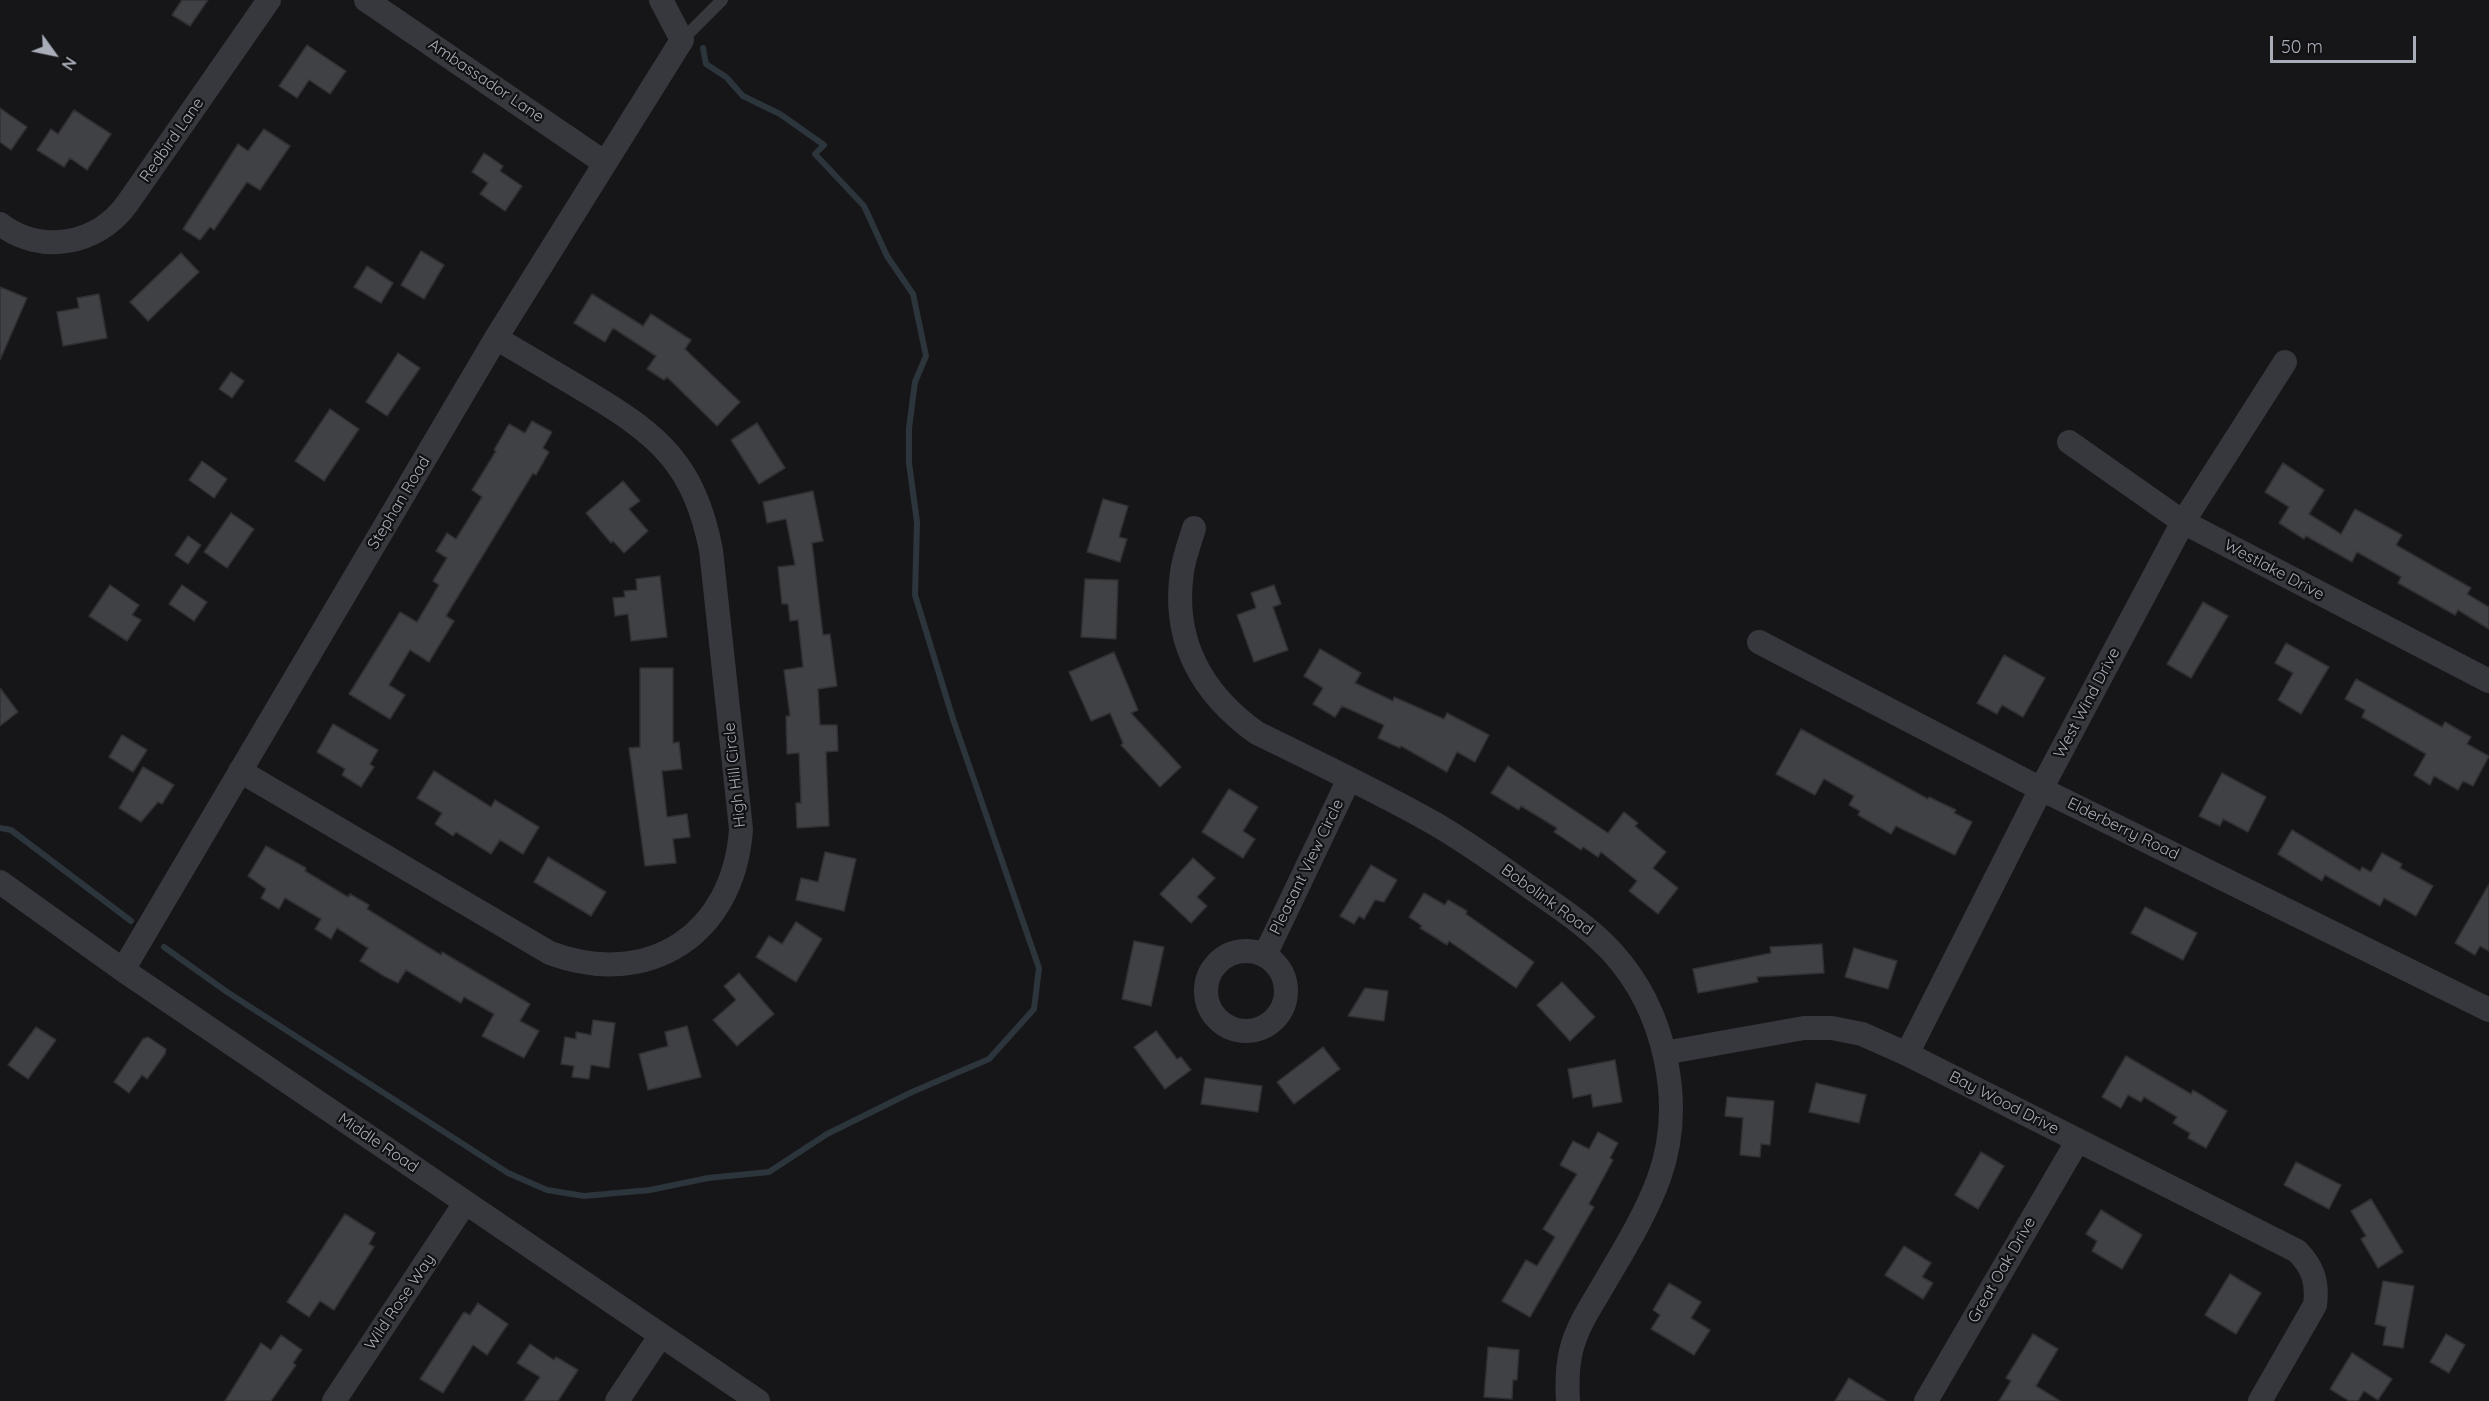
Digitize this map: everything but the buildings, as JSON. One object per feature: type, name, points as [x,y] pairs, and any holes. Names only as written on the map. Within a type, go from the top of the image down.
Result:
[{"type":"street","name":"Redbird Lane","points":[[0,224],[28,239],[48,243],[69,242],[89,236],[106,226],[122,212],[269,0]]},
{"type":"street","name":"Ambassador Lane","points":[[366,0],[605,163]]},
{"type":"street","points":[[661,0],[682,40]]},
{"type":"street","name":"Stephan Road","points":[[123,970],[496,338],[682,40]]},
{"type":"street","name":"High Hill Circle","points":[[240,771],[550,953],[573,962],[597,966],[622,965],[647,960],[669,951],[690,937],[711,917],[723,900],[735,870],[741,829],[711,550],[705,522],[694,491],[665,449],[635,421],[496,338]]},
{"type":"street","name":"West Wind Drive","points":[[1907,1054],[2041,789],[2183,522],[2285,362]]},
{"type":"street","name":"Westlake Drive","points":[[2069,442],[2183,522],[2489,681]]},
{"type":"street","name":"Bobolink Road","points":[[1194,528],[1182,570],[1180,600],[1183,627],[1190,654],[1216,698],[1235,717],[1257,733],[1433,823],[1475,849],[1589,930],[1612,953],[1635,983],[1651,1013],[1664,1053],[1671,1114],[1660,1175],[1648,1206],[1579,1328],[1571,1352],[1567,1376],[1568,1401]]},
{"type":"street","name":"Elderberry Road","points":[[1759,642],[2041,789],[2489,1010]]},
{"type":"street","name":"Pleasant View Circle","points":[[1265,954],[1349,779]]},
{"type":"street","name":"Middle Road","points":[[0,882],[123,970],[758,1401]]},
{"type":"street","name":"Bay Wood Drive","points":[[1664,1053],[1804,1028],[1832,1028],[1862,1034],[1907,1054],[2297,1251],[2308,1262],[2314,1275],[2317,1291],[2315,1305],[2260,1401]]},
{"type":"street","name":"Great Oak Drive","points":[[1926,1401],[2078,1140]]},
{"type":"street","name":"Wild Rose Way","points":[[334,1401],[465,1203]]},
{"type":"street","points":[[617,1401],[661,1335]]},
{"type":"lane","points":[[682,40],[722,0]]},
{"type":"waterway","points":[[164,947],[227,992],[508,1173],[547,1190],[584,1196],[650,1190],[708,1178],[769,1172],[827,1134],[912,1092],[989,1059],[1034,1009],[1039,968],[953,719],[915,595],[917,522],[909,463],[909,428],[915,382],[926,356],[913,294],[887,256],[864,206],[815,154],[824,145],[780,114],[743,96],[726,77],[706,64],[703,48]]},
{"type":"waterway","points":[[0,828],[11,830],[131,921]]}]
